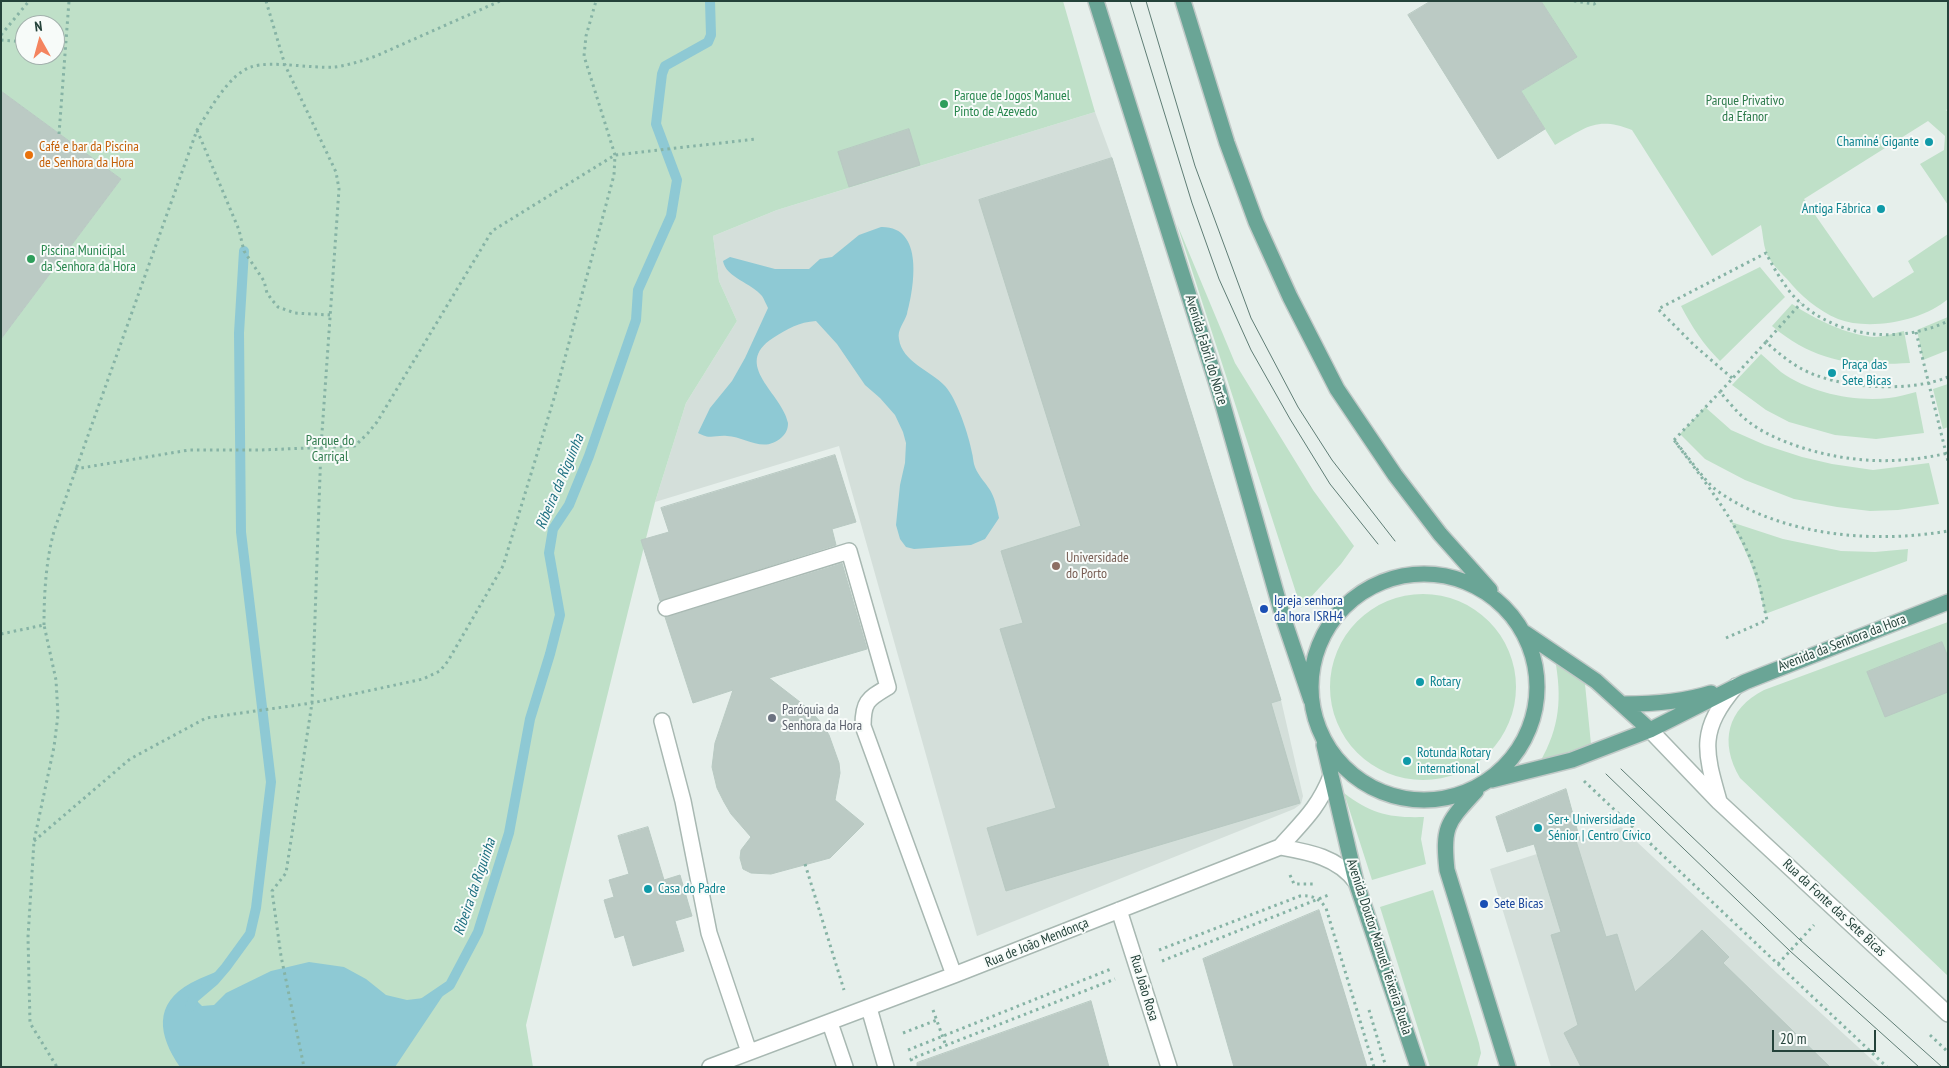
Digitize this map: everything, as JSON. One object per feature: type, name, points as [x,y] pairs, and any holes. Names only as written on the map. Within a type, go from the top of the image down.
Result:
[{"type":"main road","name":"Avenida Fabril do Norte","points":[[1096,1],[1216,382],[1283,617],[1311,700]]},
{"type":"main road","points":[[1183,1],[1227,143],[1256,222],[1290,297],[1337,389],[1390,468],[1440,534],[1504,606],[1525,633],[1536,666],[1538,700],[1529,732],[1511,761],[1492,780],[1478,789],[1450,798],[1412,800],[1376,791],[1345,769],[1322,739],[1315,720],[1311,700],[1312,666],[1324,633],[1345,605],[1374,585],[1408,575],[1443,575],[1476,586],[1504,606]]},
{"type":"main road","name":"Avenida da Senhora da Hora","points":[[1492,780],[1572,760],[1650,730],[1736,686],[1777,668],[1948,602]]},
{"type":"main road","name":"Rua da Fonte das Sete Bicas","points":[[1525,633],[1596,681],[1650,730]]},
{"type":"main road","name":"Avenida da Senhora da Hora","points":[[1622,704],[1645,704],[1685,699],[1736,686]]},
{"type":"main road","name":"Avenida Doutor Manuel Teixeira Ruela","points":[[1322,739],[1356,882],[1418,1067]]},
{"type":"main road","points":[[1478,789],[1450,820],[1446,835],[1447,870],[1507,1065]]},
{"type":"street","points":[[666,608],[850,551],[888,687],[869,698],[863,710],[864,726],[954,975]]},
{"type":"street","points":[[1720,802],[1707,755],[1708,736],[1710,725],[1717,712],[1736,686]]},
{"type":"street","points":[[662,721],[683,801],[709,933],[749,1052]]},
{"type":"street","name":"Rua da Fonte das Sete Bicas","points":[[1650,730],[1720,802],[1948,1014]]},
{"type":"street","name":"Rua de João Mendonça","points":[[710,1067],[869,1008],[1280,847],[1313,811],[1323,795],[1331,776]]},
{"type":"street","points":[[1280,847],[1308,852],[1332,861],[1342,867],[1356,882]]},
{"type":"street","name":"Rua João Rosa","points":[[1119,910],[1169,1067]]},
{"type":"street","points":[[869,1008],[886,1067]]},
{"type":"street","points":[[830,1023],[845,1067]]},
{"type":"path","points":[[1,35],[28,1]]},
{"type":"path","points":[[59,134],[69,1]]},
{"type":"path","points":[[266,1],[285,65],[336,172],[339,189],[321,447],[312,703],[286,873],[272,891],[281,956],[304,1067]]},
{"type":"path","points":[[57,1067],[30,1023],[28,937],[34,841],[54,747],[58,715],[56,680],[44,625],[50,545],[75,469],[196,130],[230,83],[251,66],[334,67],[356,63],[500,1]]},
{"type":"path","points":[[34,841],[130,759],[206,718],[312,703],[423,679],[440,671],[448,661],[503,566],[557,386],[614,175],[615,155],[584,56],[586,36],[596,1]]},
{"type":"path","points":[[1574,1],[1594,4],[1599,1]]},
{"type":"path","points":[[1,40],[15,41]]},
{"type":"path","points":[[196,130],[239,230],[244,251],[264,281],[267,293],[272,300],[278,307],[287,311],[330,315]]},
{"type":"path","points":[[75,469],[189,450],[261,450],[355,446],[368,434],[492,231],[615,155],[756,139]]},
{"type":"path","points":[[1732,378],[1695,346],[1658,309],[1766,253],[1783,282],[1801,303],[1829,321],[1847,329],[1872,334],[1895,335],[1916,332],[1948,320]]},
{"type":"path","points":[[1674,440],[1801,303]]},
{"type":"path","points":[[1916,332],[1948,461]]},
{"type":"path","points":[[1766,342],[1801,369],[1843,382],[1884,387],[1908,386],[1948,377]]},
{"type":"path","points":[[1720,392],[1754,426],[1772,436],[1812,451],[1866,461],[1895,461],[1947,454]]},
{"type":"path","points":[[1674,440],[1714,488],[1745,507],[1779,520],[1820,531],[1874,538],[1948,531]]},
{"type":"path","points":[[1674,440],[1719,500],[1746,551],[1758,581],[1767,620],[1726,638]]},
{"type":"path","points":[[1,634],[44,625]]},
{"type":"path","points":[[1584,781],[1887,1067]]},
{"type":"path","points":[[805,864],[852,1014]]},
{"type":"path","points":[[1287,866],[1294,884],[1315,884],[1323,888]]},
{"type":"path","points":[[1327,891],[1334,899]]},
{"type":"path","points":[[1161,961],[1331,894]]},
{"type":"path","points":[[900,1053],[1135,959],[1300,896],[1307,896],[1318,899],[1326,908],[1374,1067]]},
{"type":"path","points":[[1778,964],[1815,925]]},
{"type":"path","points":[[914,1067],[911,1059],[1123,976]]},
{"type":"path","points":[[930,1002],[946,1046]]},
{"type":"path","points":[[1367,1003],[1386,1067]]},
{"type":"path","points":[[902,1034],[937,1020]]},
{"type":"shaded area","name":"Universidade do Porto","points":[[1095,112],[1112,158],[1281,700],[1303,796],[1301,804],[1294,809],[977,936],[839,446],[655,502],[686,403],[737,321],[719,281],[713,236],[777,210]]},
{"type":"shaded area","points":[[1621,827],[1880,1067],[1551,1067],[1490,869]]},
{"type":"green space","name":"Parque do Carriçal","points":[[1,1],[1063,1],[1095,112],[777,210],[713,236],[719,281],[737,321],[686,403],[655,502],[526,1025],[533,1067],[1,1067],[1,339],[121,179],[1,91]]},
{"type":"green space","name":"Parque Privativo da Efanor","points":[[1541,1],[1948,1],[1948,109],[1946,110],[1948,112],[1948,205],[1920,164],[1944,150],[1945,136],[1928,121],[1804,199],[1873,298],[1914,272],[1908,261],[1948,234],[1948,299],[1925,313],[1895,322],[1865,324],[1838,319],[1810,302],[1775,266],[1766,252],[1761,225],[1712,256],[1632,130],[1620,126],[1600,124],[1583,129],[1555,145],[1521,91],[1576,57]]},
{"type":"green space","points":[[1177,224],[1235,363],[1313,490],[1354,546],[1341,564],[1301,608]]},
{"type":"green space","points":[[1760,267],[1785,297],[1720,361],[1698,335],[1681,306]]},
{"type":"green space","points":[[1792,304],[1821,321],[1842,330],[1864,336],[1885,336],[1904,331],[1910,363],[1871,364],[1836,360],[1804,348],[1772,326]]},
{"type":"green space","points":[[1948,317],[1948,350],[1923,360],[1917,330]]},
{"type":"green space","points":[[1761,354],[1781,372],[1819,391],[1861,399],[1892,398],[1916,392],[1924,433],[1876,439],[1835,435],[1789,422],[1766,410],[1732,385]]},
{"type":"green space","points":[[1948,384],[1948,427],[1943,429],[1933,389]]},
{"type":"green space","points":[[1705,407],[1731,430],[1765,445],[1802,457],[1873,470],[1929,463],[1939,504],[1898,510],[1870,511],[1837,507],[1794,499],[1745,480],[1705,459],[1680,434]]},
{"type":"green space","points":[[1731,522],[1783,539],[1841,551],[1875,552],[1908,549],[1907,561],[1765,614],[1752,566]]},
{"type":"green space","points":[[1414,594],[1432,594],[1459,601],[1489,621],[1509,651],[1516,678],[1516,696],[1509,723],[1489,753],[1459,773],[1432,780],[1414,780],[1396,776],[1379,769],[1364,759],[1351,746],[1341,731],[1334,714],[1330,696],[1330,678],[1334,660],[1341,643],[1351,628],[1364,615],[1379,605],[1396,598]]},
{"type":"green space","points":[[1948,622],[1948,976],[1740,778],[1733,765],[1729,739],[1730,728],[1742,707],[1751,698],[1764,690]]},
{"type":"green space","points":[[1555,659],[1585,684],[1591,744],[1540,762],[1552,737],[1558,712],[1559,700]]},
{"type":"green space","points":[[1344,793],[1363,806],[1381,813],[1401,817],[1424,817],[1421,839],[1426,864],[1372,880]]},
{"type":"green space","points":[[1433,890],[1479,1043],[1481,1053],[1477,1067],[1430,1067],[1380,907]]},
{"type":"water","points":[[881,227],[895,229],[905,237],[913,260],[910,303],[899,333],[901,347],[911,360],[945,386],[949,392],[958,408],[965,428],[975,467],[990,490],[996,504],[999,518],[985,539],[971,545],[914,549],[906,547],[900,539],[896,525],[900,485],[905,463],[906,443],[903,432],[895,415],[865,385],[837,344],[816,321],[793,326],[773,338],[761,348],[757,359],[758,369],[763,380],[778,401],[788,423],[788,427],[782,437],[775,442],[762,444],[734,437],[709,437],[698,433],[710,408],[732,381],[745,358],[768,308],[758,291],[729,272],[723,261],[730,257],[775,269],[809,269],[820,259],[832,257],[859,235]]},
{"type":"water","points":[[309,962],[344,967],[366,979],[386,995],[407,1000],[432,997],[450,985],[395,1067],[180,1067],[167,1043],[163,1021],[165,1010],[170,1000],[179,991],[191,983],[226,967],[214,981],[194,998],[202,1006],[214,1005],[226,993],[271,971]]},
{"type":"building","points":[[1431,1],[1541,1],[1577,57],[1521,91],[1545,129],[1498,159],[1408,15]]},
{"type":"building","name":"Piscina Municipal da Senhora da Hora","points":[[1,91],[121,179],[1,339]]},
{"type":"building","points":[[909,129],[920,165],[849,187],[838,152]]},
{"type":"building","points":[[1112,158],[1281,700],[1271,703],[1300,803],[1006,891],[987,828],[1056,808],[1000,629],[1023,623],[1001,551],[1081,526],[979,200]]},
{"type":"building","points":[[835,455],[856,522],[832,529],[836,545],[660,601],[641,540],[669,532],[661,508]]},
{"type":"building","name":"Paróquia da Senhora da Hora","points":[[842,563],[867,649],[769,678],[809,709],[823,725],[829,735],[839,763],[840,773],[835,800],[864,824],[830,858],[771,874],[751,873],[743,869],[740,858],[741,850],[751,837],[731,814],[724,802],[717,788],[712,767],[715,743],[733,690],[693,703],[665,617]]},
{"type":"building","points":[[1942,642],[1948,657],[1948,692],[1885,717],[1867,672]]},
{"type":"building","points":[[1566,789],[1580,840],[1576,841],[1606,937],[1617,934],[1635,992],[1702,930],[1729,957],[1723,963],[1830,1067],[1581,1067],[1564,1033],[1578,1025],[1551,935],[1561,932],[1534,844],[1507,852],[1496,817]]},
{"type":"building","name":"Casa do Padre","points":[[648,827],[664,880],[680,875],[692,916],[675,921],[684,951],[633,966],[624,935],[615,938],[604,900],[614,897],[609,880],[629,874],[618,836]]},
{"type":"building","points":[[1319,910],[1367,1067],[1234,1067],[1203,959]]},
{"type":"building","points":[[1091,1001],[1109,1067],[917,1067],[917,1063]]},
{"type":"waterway","name":"Ribeira da Riguinha","points":[[422,1004],[450,985],[478,932],[509,833],[530,719],[560,615],[549,553],[553,529],[569,505],[589,456],[636,320],[638,290],[671,216],[677,180],[656,124],[662,74],[665,66],[708,42],[711,35],[710,1]]},
{"type":"waterway","name":"Ribeira da Riguinha","points":[[190,1007],[194,998],[214,981],[250,934],[256,908],[271,782],[241,532],[239,333],[244,251]]},
{"type":"tram line","points":[[1130,1],[1192,203],[1219,279],[1251,350],[1330,484],[1378,544]]},
{"type":"tram line","points":[[1146,1],[1195,166],[1251,318],[1298,407],[1332,460],[1395,541]]},
{"type":"tram line","points":[[1621,769],[1800,940],[1942,1067]]},
{"type":"tram line","points":[[1606,774],[1790,951],[1919,1067]]},
{"type":"place","name":"Parque de Jogos Manuel Pinto de Azevedo","points":[[944,104]]},
{"type":"place","name":"Chaminé Gigante","points":[[1929,142]]},
{"type":"place","name":"Café e bar da Piscina de Senhora da Hora","points":[[29,155]]},
{"type":"place","name":"Antiga Fábrica","points":[[1881,209]]},
{"type":"place","name":"Piscina Municipal da Senhora da Hora","points":[[31,259]]},
{"type":"place","name":"Praça das Sete Bicas","points":[[1832,373]]},
{"type":"place","name":"Universidade do Porto","points":[[1056,566]]},
{"type":"place","name":"Igreja senhora da hora ISRH4","points":[[1264,609]]},
{"type":"place","name":"Rotary","points":[[1420,682]]},
{"type":"place","name":"Paróquia da Senhora da Hora","points":[[772,718]]},
{"type":"place","name":"Rotunda Rotary international","points":[[1407,761]]},
{"type":"place","name":"Ser+ Universidade Sénior | Centro Cívico","points":[[1538,828]]},
{"type":"place","name":"Casa do Padre","points":[[648,889]]},
{"type":"place","name":"Sete Bicas","points":[[1484,904]]}]
